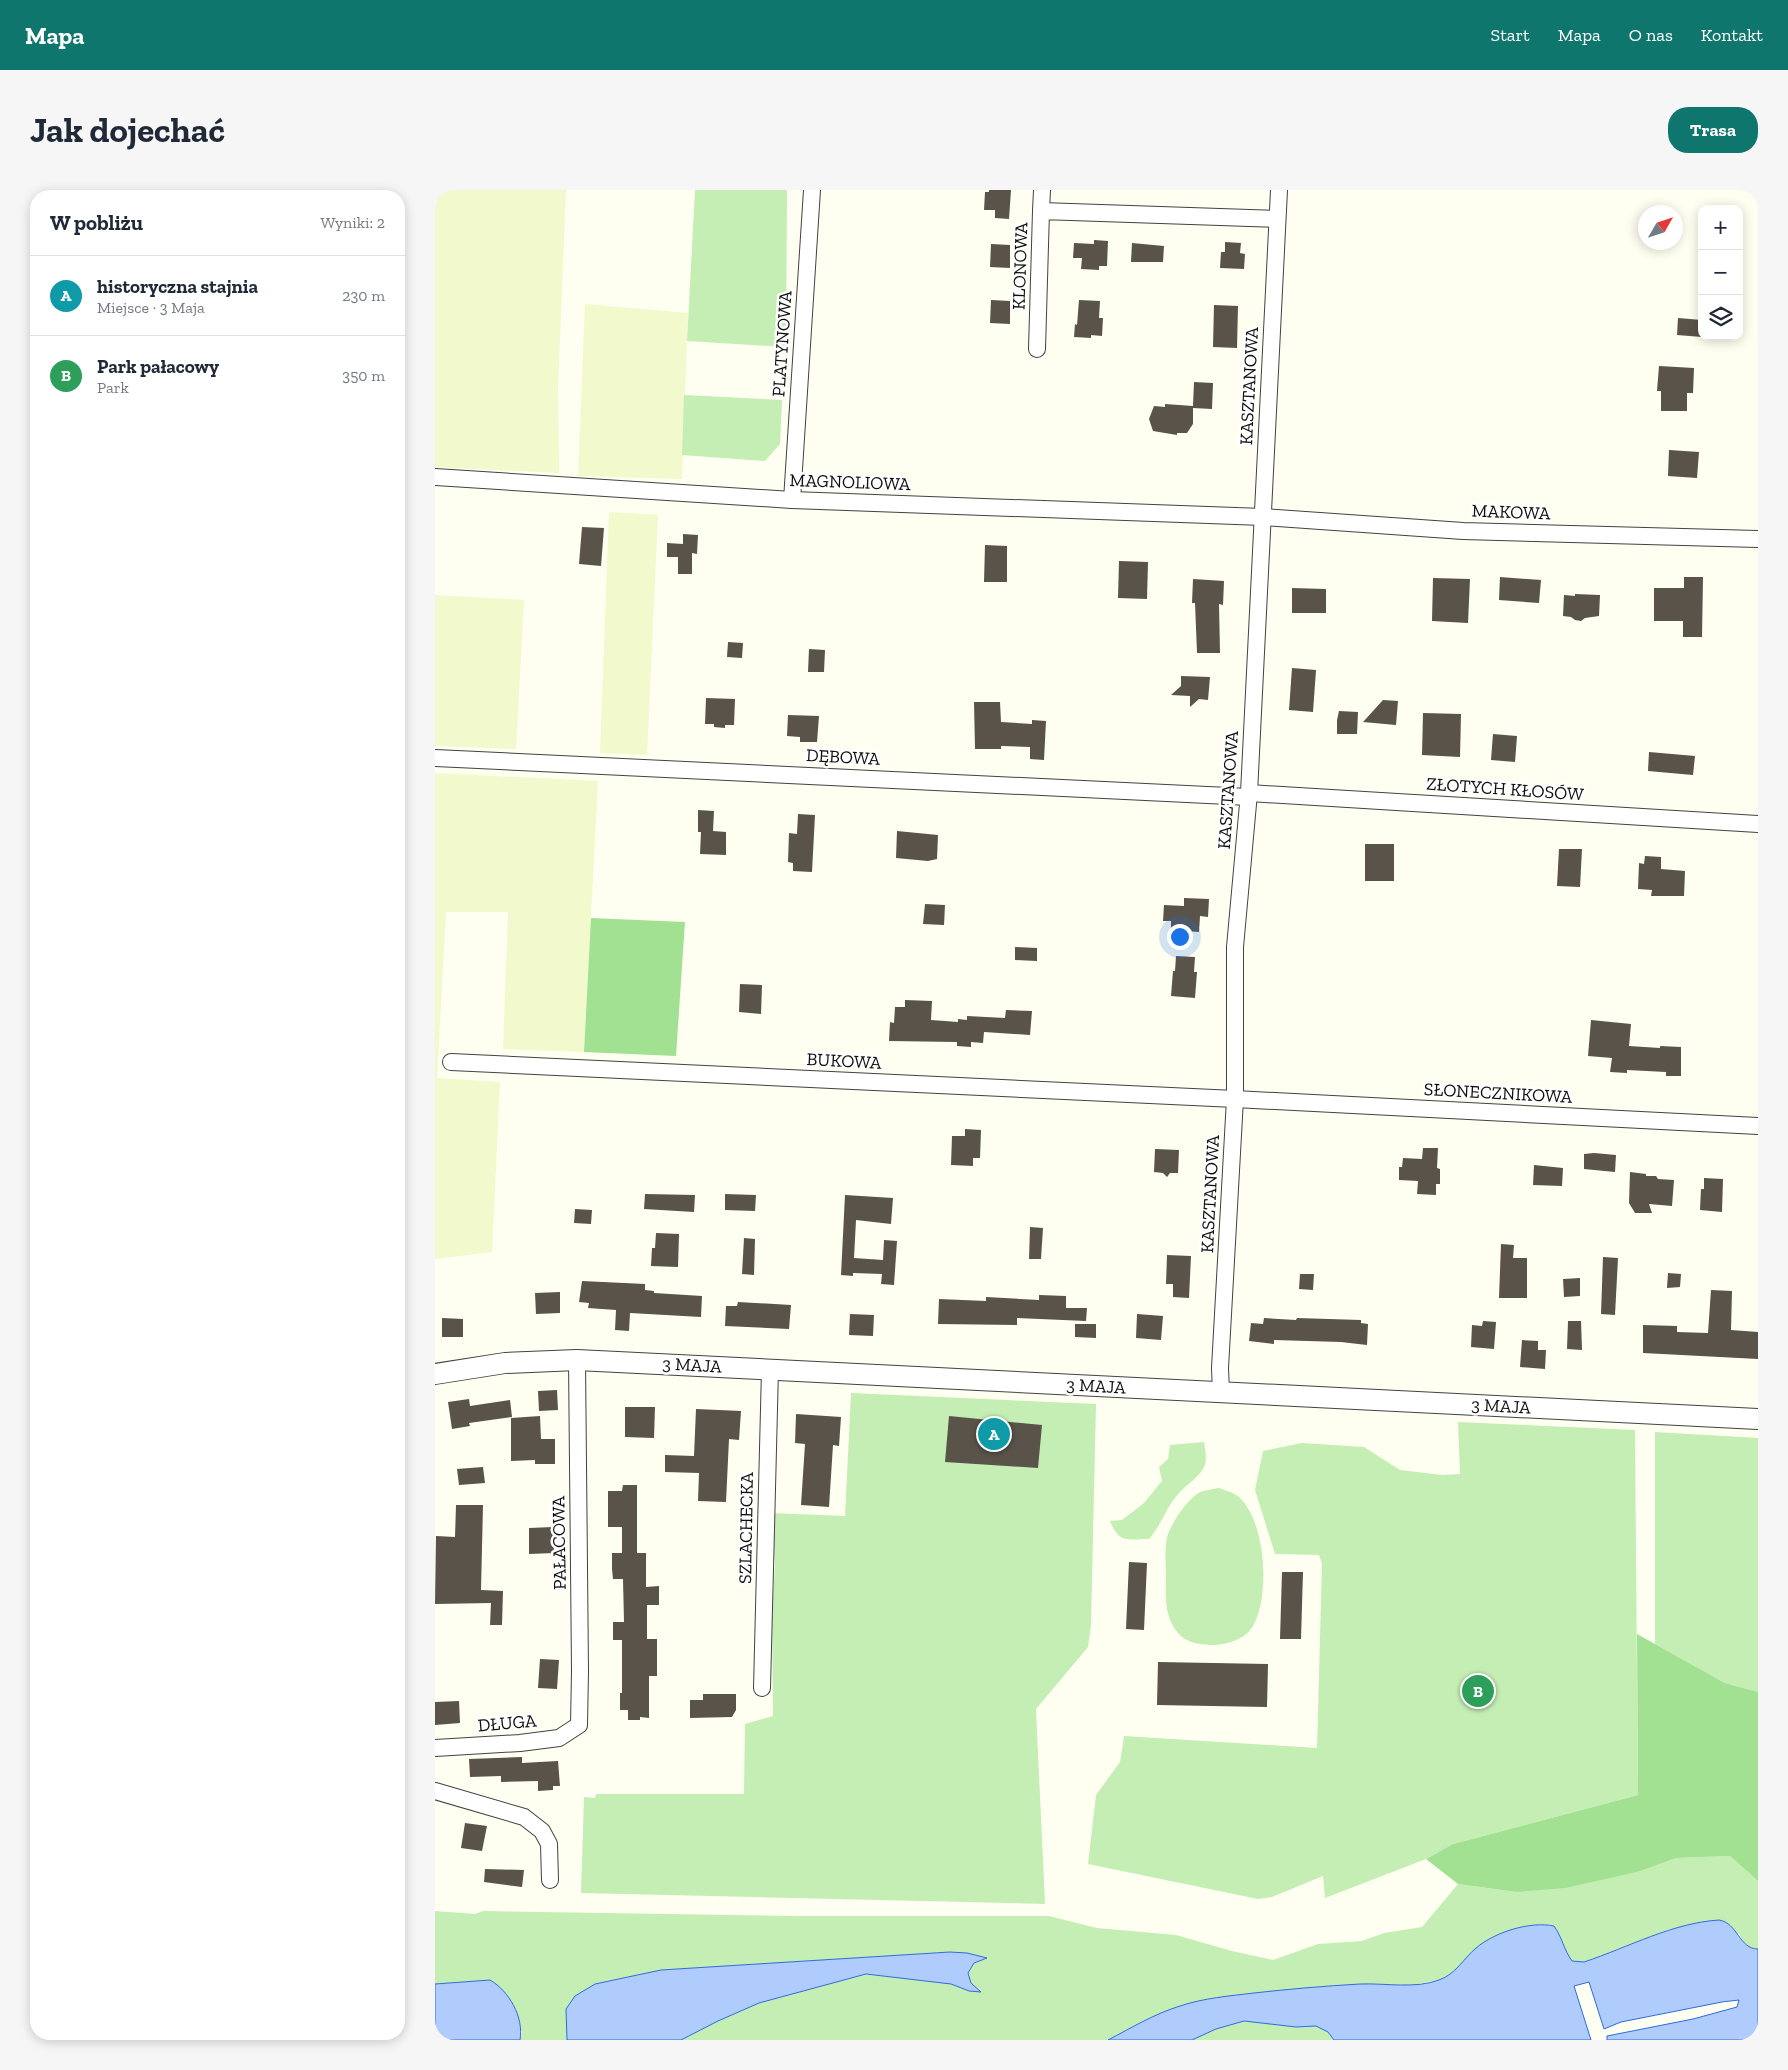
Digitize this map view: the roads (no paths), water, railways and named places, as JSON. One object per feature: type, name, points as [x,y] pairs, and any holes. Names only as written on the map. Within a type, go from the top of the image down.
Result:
[{"type":"street","name":"PLATYNOWA","points":[[792,500],[812,190]]},
{"type":"street","points":[[1041,210],[1042,190]]},
{"type":"street","name":"KASZTANOWA","points":[[1221,1392],[1220,1368],[1235,1099],[1235,947],[1249,795],[1279,190]]},
{"type":"street","name":"KLONOWA","points":[[1037,349],[1041,210],[1277,219]]},
{"type":"street","name":"MAGNOLIOWA","points":[[435,477],[792,500],[1263,517]]},
{"type":"street","name":"MAKOWA","points":[[1263,517],[1463,531],[1758,539]]},
{"type":"street","name":"DĘBOWA","points":[[435,758],[1249,795]]},
{"type":"street","name":"ZŁOTYCH KŁOSÓW","points":[[1249,795],[1758,824]]},
{"type":"street","name":"BUKOWA","points":[[451,1062],[1235,1099]]},
{"type":"street","name":"SŁONECZNIKOWA","points":[[1235,1099],[1758,1126]]},
{"type":"street","name":"3 MAJA","points":[[435,1374],[505,1364],[577,1360],[1758,1419]]},
{"type":"street","name":"PAŁACOWA","points":[[577,1360],[579,1725]]},
{"type":"street","name":"SZLACHECKA","points":[[762,1688],[770,1369]]},
{"type":"street","name":"DŁUGA","points":[[435,1748],[520,1744],[559,1738],[579,1725]]},
{"type":"street","points":[[435,1791],[524,1817],[541,1831],[549,1844],[551,1880]]},
{"type":"water","points":[[1719,1920],[1730,1926],[1747,1945],[1758,1949],[1758,2040],[1607,2040],[1607,2036],[1693,2019],[1737,2007],[1739,2000],[1621,2022],[1604,2029],[1589,1982],[1574,1986],[1591,2040],[1334,2040],[1328,2032],[1316,2026],[1296,2027],[1244,2021],[1216,2029],[1192,2040],[1108,2040],[1170,2009],[1207,1999],[1360,1984],[1410,1985],[1430,1983],[1450,1974],[1471,1952],[1484,1942],[1513,1929],[1534,1925],[1554,1926],[1572,1961],[1584,1962],[1667,1931],[1702,1922]]},
{"type":"water","points":[[950,1952],[967,1953],[987,1958],[974,1963],[968,1973],[971,1983],[981,1992],[969,1991],[951,1984],[866,1974],[759,2003],[681,2040],[567,2040],[566,2009],[575,1996],[595,1984],[661,1970]]},
{"type":"water","points":[[490,1980],[503,1991],[514,2005],[520,2022],[520,2040],[435,2040],[435,1984]]},
{"type":"place","name":"historyczna stajnia","points":[[994,1434]]},
{"type":"place","name":"Park pałacowy","points":[[1478,1691]]}]
